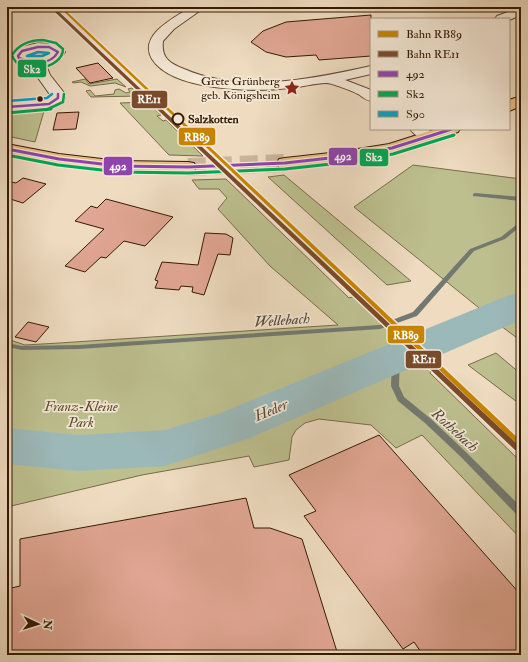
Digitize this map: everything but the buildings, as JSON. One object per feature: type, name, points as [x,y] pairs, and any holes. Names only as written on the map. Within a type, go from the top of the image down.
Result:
[{"type":"main road","points":[[510,106],[521,100]]},
{"type":"main road","points":[[285,163],[339,157],[392,148],[424,133],[445,130]]},
{"type":"main road","points":[[7,149],[59,159],[119,166],[188,168]]},
{"type":"street","points":[[199,7],[162,34],[156,41],[155,49],[158,56],[168,67],[198,80],[230,86],[285,85],[332,80],[370,70]]},
{"type":"street","points":[[504,18],[521,11]]},
{"type":"street","points":[[7,107],[50,104],[58,98],[58,94],[38,68],[39,62]]},
{"type":"street","points":[[332,80],[368,90]]},
{"type":"green space","points":[[85,79],[89,84],[117,79],[126,87],[115,83],[90,86],[81,82],[72,82]]},
{"type":"green space","points":[[132,88],[139,96],[91,97],[86,91],[90,90],[95,96],[114,94],[115,90],[119,89],[126,93],[130,92],[128,89]]},
{"type":"green space","points":[[147,102],[161,115],[157,116],[163,121],[166,120],[203,156],[169,155],[120,103]]},
{"type":"green space","points":[[44,111],[35,142],[7,136],[7,112]]},
{"type":"green space","points":[[413,165],[521,179],[521,303],[489,316],[354,207]]},
{"type":"green space","points":[[284,175],[411,281],[387,285],[268,177]]},
{"type":"green space","name":"Franz-Kleine Park","points":[[226,179],[349,298],[356,296],[432,368],[430,373],[521,462],[521,539],[422,435],[396,448],[371,425],[319,419],[305,423],[296,430],[292,437],[289,460],[254,467],[249,456],[142,475],[7,507],[7,339],[25,345],[338,325],[270,266],[218,209],[227,198],[219,189],[199,189],[192,180]]},
{"type":"green space","points":[[521,318],[521,341],[501,326]]},
{"type":"green space","points":[[496,353],[521,374],[521,405],[468,365]]},
{"type":"waterway","points":[[475,195],[521,199]]},
{"type":"waterway","name":"Wellebach","points":[[7,345],[22,348],[79,347],[380,327],[415,314],[472,250],[503,238],[521,223]]},
{"type":"waterway","name":"Heder","points":[[7,446],[79,453],[165,448],[234,426],[521,305]]},
{"type":"waterway","name":"Rothebach","points":[[396,357],[395,386],[401,399],[428,421],[465,456],[521,513]]},
{"type":"tunnel","points":[[188,167],[285,163]]},
{"type":"rail line","name":"RB89","points":[[60,7],[521,444]]},
{"type":"rail line","name":"RE11","points":[[56,11],[517,448]]},
{"type":"transit line","name":"Sk2","points":[[43,40],[56,43],[63,49],[63,54],[59,60],[52,64],[35,69],[26,69],[14,62],[12,55],[21,45],[43,40]]},
{"type":"transit line","name":"492","points":[[38,47],[49,47],[58,52],[55,57],[46,62],[29,62],[19,58],[18,56],[22,51],[38,47]]},
{"type":"transit line","name":"S90","points":[[38,52],[49,53],[42,56],[27,56],[38,52]]},
{"type":"transit line","name":"S90","points":[[7,101],[47,98],[52,94]]},
{"type":"transit line","name":"492","points":[[7,107],[49,104],[58,98],[58,94]]},
{"type":"transit line","name":"Sk2","points":[[7,113],[50,110],[63,102],[64,94]]},
{"type":"transit line","name":"492","points":[[7,149],[59,159],[119,166],[188,167],[285,163],[339,157],[392,148],[449,130]]},
{"type":"transit line","name":"Sk2","points":[[7,155],[58,165],[119,172],[188,173],[285,169],[340,163],[393,154],[454,135]]},
{"type":"place","name":"Grete Grünberg geb. Königsheim","points":[[292,88]]},
{"type":"place","name":"Salzkotten","points":[[178,119]]}]
